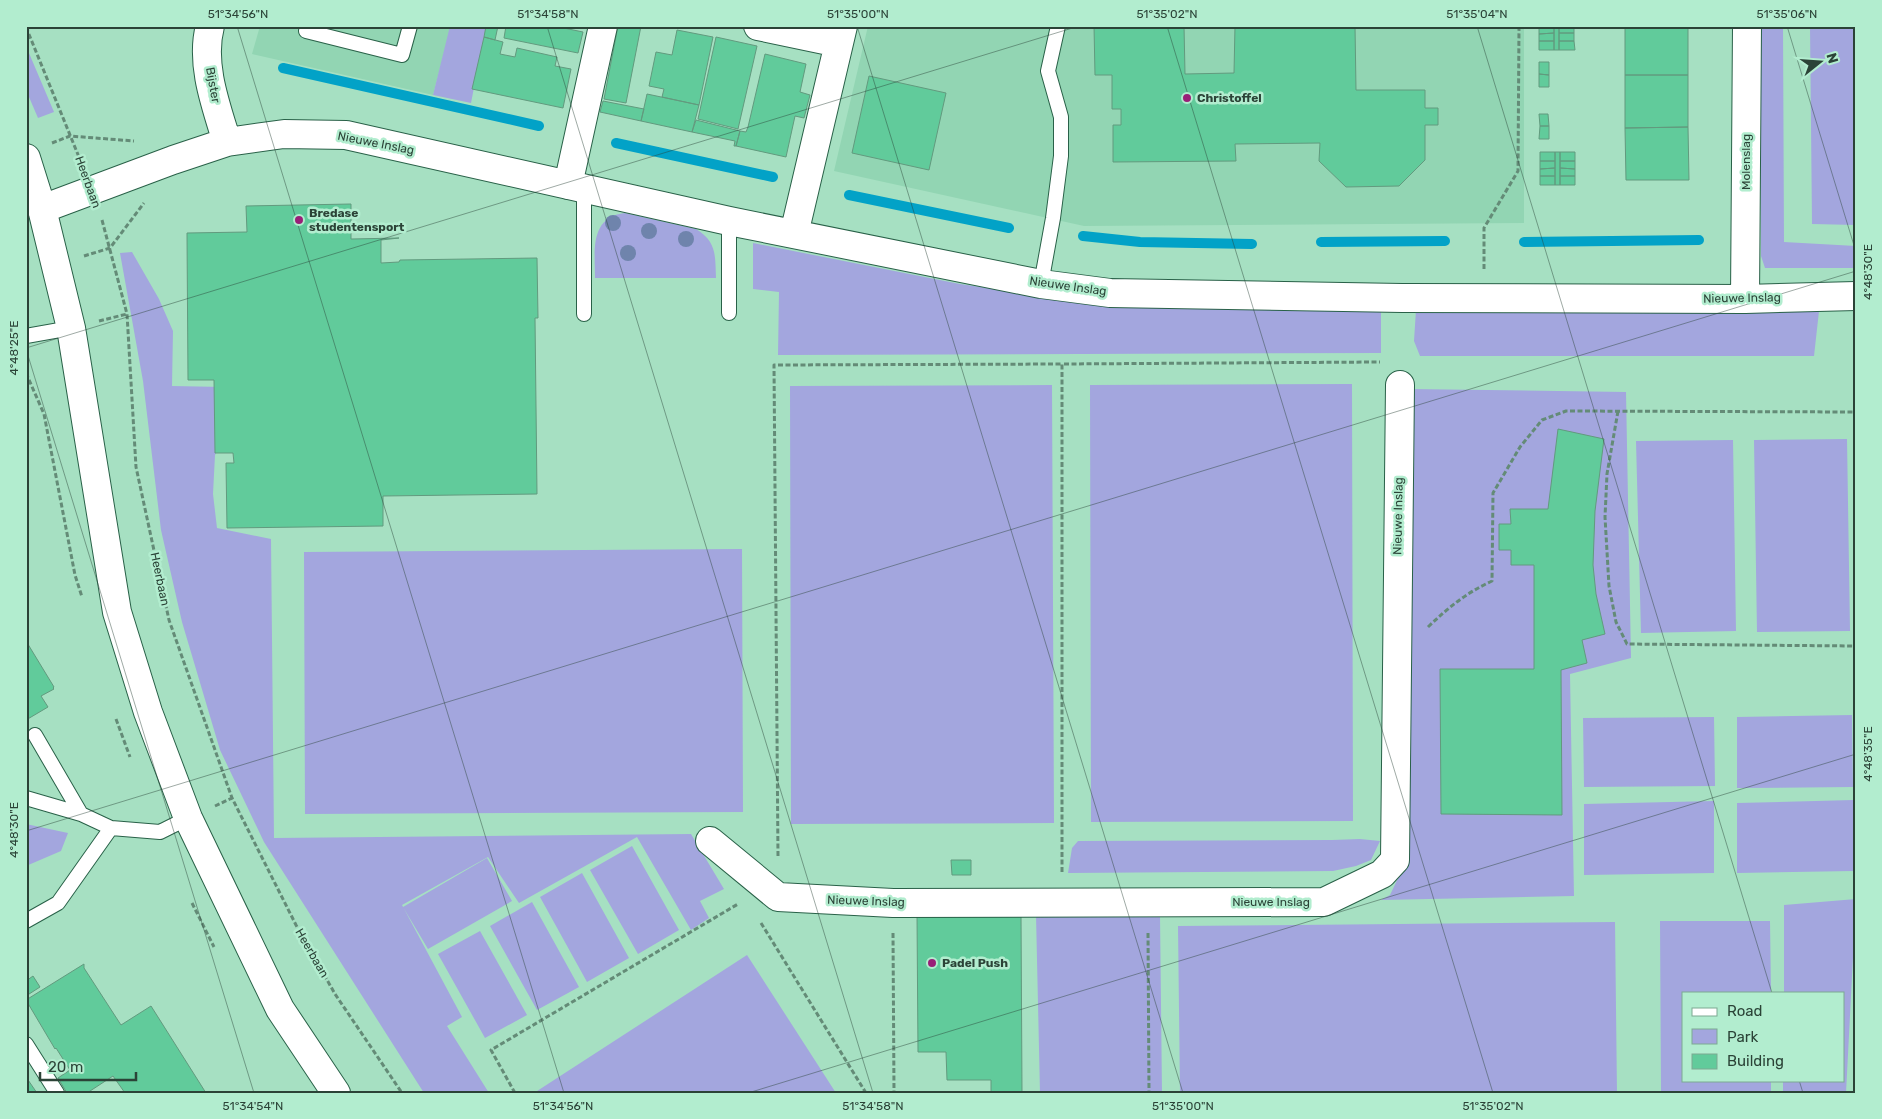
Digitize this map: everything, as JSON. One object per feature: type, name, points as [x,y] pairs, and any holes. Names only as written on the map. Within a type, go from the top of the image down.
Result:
[{"type":"street","name":"Bijster","points":[[210,26],[208,49],[211,83],[227,142]]},
{"type":"street","points":[[576,187],[603,26]]},
{"type":"street","points":[[758,26],[841,35],[794,234]]},
{"type":"street","name":"Molenslag","points":[[1745,299],[1747,26]]},
{"type":"street","name":"Nieuwe Inslag","points":[[42,209],[227,142],[284,134],[346,135],[729,221],[1041,284],[1110,292],[1484,298],[1745,299],[1856,296]]},
{"type":"street","points":[[35,152],[42,209],[71,328],[117,612],[148,712],[188,818],[280,1009],[336,1093]]},
{"type":"street","name":"Nieuwe Inslag","points":[[778,897],[892,903],[1324,902],[1382,874],[1394,860],[1400,385]]},
{"type":"street","points":[[710,841],[778,897]]},
{"type":"lane","points":[[307,26],[306,30],[402,56],[410,26]]},
{"type":"lane","points":[[1041,284],[1053,218],[1061,156],[1061,117],[1048,71],[1058,26]]},
{"type":"lane","points":[[576,187],[584,314]]},
{"type":"lane","points":[[729,221],[729,313]]},
{"type":"lane","points":[[26,336],[71,328]]},
{"type":"lane","points":[[35,735],[81,814]]},
{"type":"lane","points":[[26,798],[81,814],[111,828],[160,832],[188,818]]},
{"type":"lane","points":[[26,921],[58,903],[111,828]]},
{"type":"lane","points":[[26,1044],[57,1093]]},
{"type":"path","points":[[1484,298],[1484,228],[1518,171],[1519,26]]},
{"type":"path","name":"Heerbaan","points":[[26,28],[93,191],[127,314],[136,467],[169,620],[232,798],[335,994],[402,1093]]},
{"type":"path","points":[[35,152],[70,136],[148,142],[173,160]]},
{"type":"path","points":[[55,266],[110,248],[146,201]]},
{"type":"path","points":[[778,897],[774,365],[1381,362]]},
{"type":"path","points":[[1062,364],[1062,903]]},
{"type":"path","points":[[1397,636],[1420,634],[1456,601],[1471,590],[1492,580],[1493,493],[1520,447],[1542,420],[1566,410],[1856,412]]},
{"type":"path","points":[[1618,411],[1607,474],[1604,517],[1610,586],[1616,622],[1627,644],[1856,646]]},
{"type":"path","points":[[515,1093],[491,1050],[746,900]]},
{"type":"path","points":[[1147,902],[1149,1093]]},
{"type":"path","points":[[892,903],[894,1093]]},
{"type":"path","points":[[757,916],[866,1093]]},
{"type":"shaded area","points":[[260,26],[451,26],[433,95],[252,54]]},
{"type":"shaded area","name":"Christoffel","points":[[868,26],[1524,26],[1524,223],[1084,226],[834,171]]},
{"type":"green space","points":[[450,26],[486,26],[471,103],[433,95]]},
{"type":"green space","points":[[1760,26],[1783,26],[1784,242],[1856,246],[1856,268],[1765,268],[1761,256]]},
{"type":"green space","points":[[1810,26],[1856,26],[1856,225],[1812,224]]},
{"type":"green space","points":[[26,46],[54,112],[38,118],[26,90]]},
{"type":"green space","points":[[625,213],[696,229],[703,234],[714,250],[716,278],[595,278],[596,237],[600,228],[605,221],[613,216]]},
{"type":"green space","points":[[753,243],[960,284],[1050,297],[1381,309],[1381,353],[778,355],[779,292],[753,289]]},
{"type":"green space","points":[[132,252],[159,299],[173,331],[172,386],[224,387],[225,437],[215,455],[213,494],[217,528],[271,539],[274,838],[691,834],[724,889],[700,901],[709,918],[691,930],[637,837],[519,903],[488,857],[402,905],[462,1017],[447,1026],[489,1093],[424,1093],[264,842],[220,750],[182,622],[161,530],[143,381],[120,253]]},
{"type":"green space","points":[[1416,310],[1819,311],[1814,356],[1420,356],[1414,341]]},
{"type":"green space","points":[[1352,384],[1353,821],[1091,822],[1090,385]]},
{"type":"green space","points":[[1052,385],[1054,823],[791,824],[790,386]]},
{"type":"green space","points":[[1409,389],[1626,392],[1631,658],[1570,674],[1574,896],[1381,900],[1390,895],[1408,857]]},
{"type":"green space","points":[[1847,439],[1850,631],[1757,632],[1754,440]]},
{"type":"green space","points":[[1733,440],[1736,631],[1641,633],[1636,441]]},
{"type":"green space","points":[[742,549],[743,812],[305,814],[304,552]]},
{"type":"green space","points":[[1852,715],[1853,787],[1737,788],[1737,717]]},
{"type":"green space","points":[[1714,717],[1715,786],[1584,787],[1583,718]]},
{"type":"green space","points":[[1853,800],[1853,871],[1737,873],[1737,803]]},
{"type":"green space","points":[[1714,801],[1714,873],[1584,875],[1584,804]]},
{"type":"green space","points":[[26,824],[68,833],[61,851],[26,866]]},
{"type":"green space","points":[[1360,839],[1380,841],[1371,860],[1356,866],[1333,871],[1068,873],[1072,848],[1078,841]]},
{"type":"green space","points":[[632,846],[679,930],[638,954],[590,870]]},
{"type":"green space","points":[[487,858],[512,901],[428,949],[403,907]]},
{"type":"green space","points":[[582,873],[629,958],[587,982],[540,897]]},
{"type":"green space","points":[[1856,899],[1846,1093],[1783,1093],[1783,1082],[1844,1082],[1844,992],[1784,992],[1784,905]]},
{"type":"green space","points":[[532,902],[579,987],[537,1010],[490,926]]},
{"type":"green space","points":[[1036,915],[1160,915],[1162,1093],[1040,1093]]},
{"type":"green space","points":[[1660,921],[1770,921],[1771,992],[1682,992],[1682,1082],[1771,1082],[1771,1093],[1661,1093]]},
{"type":"green space","points":[[1615,922],[1617,1093],[1180,1093],[1178,926]]},
{"type":"green space","points":[[480,931],[527,1015],[485,1038],[438,954]]},
{"type":"green space","points":[[747,955],[836,1093],[534,1093]]},
{"type":"building","points":[[486,26],[498,26],[495,40],[484,37]]},
{"type":"building","points":[[506,26],[554,26],[583,32],[578,53],[504,38]]},
{"type":"building","points":[[618,26],[641,26],[626,103],[604,99]]},
{"type":"building","points":[[1094,26],[1184,26],[1185,74],[1234,73],[1235,26],[1355,26],[1356,90],[1425,90],[1425,108],[1438,108],[1438,125],[1425,125],[1425,160],[1399,186],[1346,187],[1319,161],[1320,143],[1235,144],[1236,161],[1113,162],[1113,125],[1121,125],[1121,109],[1112,109],[1112,75],[1095,75]]},
{"type":"building","points":[[1539,26],[1554,26],[1554,33],[1539,34]]},
{"type":"building","points":[[1554,26],[1559,26],[1559,50],[1554,50]]},
{"type":"building","points":[[1559,26],[1574,26],[1574,33],[1559,33]]},
{"type":"building","points":[[1625,26],[1688,26],[1688,75],[1625,75]]},
{"type":"building","points":[[677,30],[713,37],[699,105],[662,97],[664,89],[649,86],[656,52],[672,55]]},
{"type":"building","points":[[1554,33],[1554,41],[1539,41],[1539,34]]},
{"type":"building","points":[[1559,33],[1574,33],[1574,41],[1559,41]]},
{"type":"building","points":[[484,37],[503,42],[500,54],[515,57],[517,48],[557,57],[555,66],[571,69],[563,108],[472,89]]},
{"type":"building","points":[[716,37],[757,46],[738,129],[698,119]]},
{"type":"building","points":[[1539,41],[1554,41],[1554,50],[1539,50]]},
{"type":"building","points":[[1559,41],[1574,41],[1575,50],[1559,50]]},
{"type":"building","points":[[765,54],[806,64],[800,92],[810,95],[804,118],[795,116],[786,157],[736,146],[740,131],[746,132],[748,127]]},
{"type":"building","points":[[1539,62],[1549,62],[1549,75],[1539,74]]},
{"type":"building","points":[[1539,74],[1549,75],[1549,87],[1539,87]]},
{"type":"building","points":[[1625,75],[1688,75],[1688,127],[1625,128]]},
{"type":"building","points":[[869,76],[946,93],[929,170],[852,153]]},
{"type":"building","points":[[647,94],[699,105],[692,132],[641,121]]},
{"type":"building","points":[[603,101],[644,109],[641,121],[600,112]]},
{"type":"building","points":[[1539,114],[1548,114],[1549,126],[1540,126]]},
{"type":"building","points":[[696,120],[740,131],[736,146],[734,146],[735,141],[692,132]]},
{"type":"building","points":[[1540,126],[1549,126],[1549,139],[1539,139]]},
{"type":"building","points":[[1688,127],[1689,180],[1626,180],[1625,128]]},
{"type":"building","points":[[1540,152],[1555,152],[1555,161],[1540,161]]},
{"type":"building","points":[[1555,152],[1560,152],[1560,185],[1555,185]]},
{"type":"building","points":[[1560,152],[1575,152],[1575,161],[1560,161]]},
{"type":"building","points":[[1540,161],[1555,161],[1555,168],[1540,169]]},
{"type":"building","points":[[1560,161],[1575,161],[1575,169],[1560,168]]},
{"type":"building","points":[[1555,168],[1555,176],[1540,176],[1540,169]]},
{"type":"building","points":[[1560,168],[1575,169],[1575,176],[1560,176]]},
{"type":"building","points":[[1540,176],[1555,176],[1555,185],[1540,185]]},
{"type":"building","points":[[1560,176],[1575,176],[1575,185],[1560,185]]},
{"type":"building","points":[[351,204],[351,239],[399,238],[381,240],[381,263],[399,262],[400,260],[537,258],[538,318],[535,318],[537,494],[383,496],[383,526],[227,528],[226,463],[234,463],[233,453],[215,453],[214,380],[188,380],[187,233],[247,232],[246,206]]},
{"type":"building","points":[[1558,429],[1604,439],[1595,511],[1593,565],[1596,594],[1605,634],[1582,640],[1587,663],[1561,670],[1562,815],[1441,814],[1440,669],[1534,669],[1534,565],[1511,565],[1511,550],[1499,550],[1499,524],[1511,524],[1510,509],[1548,509]]},
{"type":"building","points":[[26,641],[54,689],[41,696],[48,707],[26,720]]},
{"type":"building","points":[[951,860],[971,860],[971,875],[952,875]]},
{"type":"building","points":[[1021,913],[1022,1093],[991,1093],[991,1080],[947,1080],[946,1052],[918,1052],[917,914]]},
{"type":"building","points":[[84,964],[84,968],[121,1025],[151,1006],[206,1093],[125,1093],[113,1076],[87,1093],[67,1093],[58,1078],[70,1070],[55,1049],[26,1000]]},
{"type":"building","points":[[33,976],[40,987],[26,996],[26,981]]},
{"type":"building","points":[[26,1077],[37,1093],[26,1093]]},
{"type":"waterway","points":[[283,68],[539,126]]},
{"type":"waterway","points":[[616,143],[773,177]]},
{"type":"waterway","points":[[849,195],[1009,228]]},
{"type":"waterway","points":[[1083,236],[1140,242],[1252,244]]},
{"type":"waterway","points":[[1524,242],[1699,240]]},
{"type":"waterway","points":[[1321,242],[1445,241]]},
{"type":"place","name":"Christoffel","points":[[1187,98]]},
{"type":"place","name":"Bredase studentensport","points":[[299,220]]},
{"type":"place","name":"Padel Push","points":[[932,963]]}]
